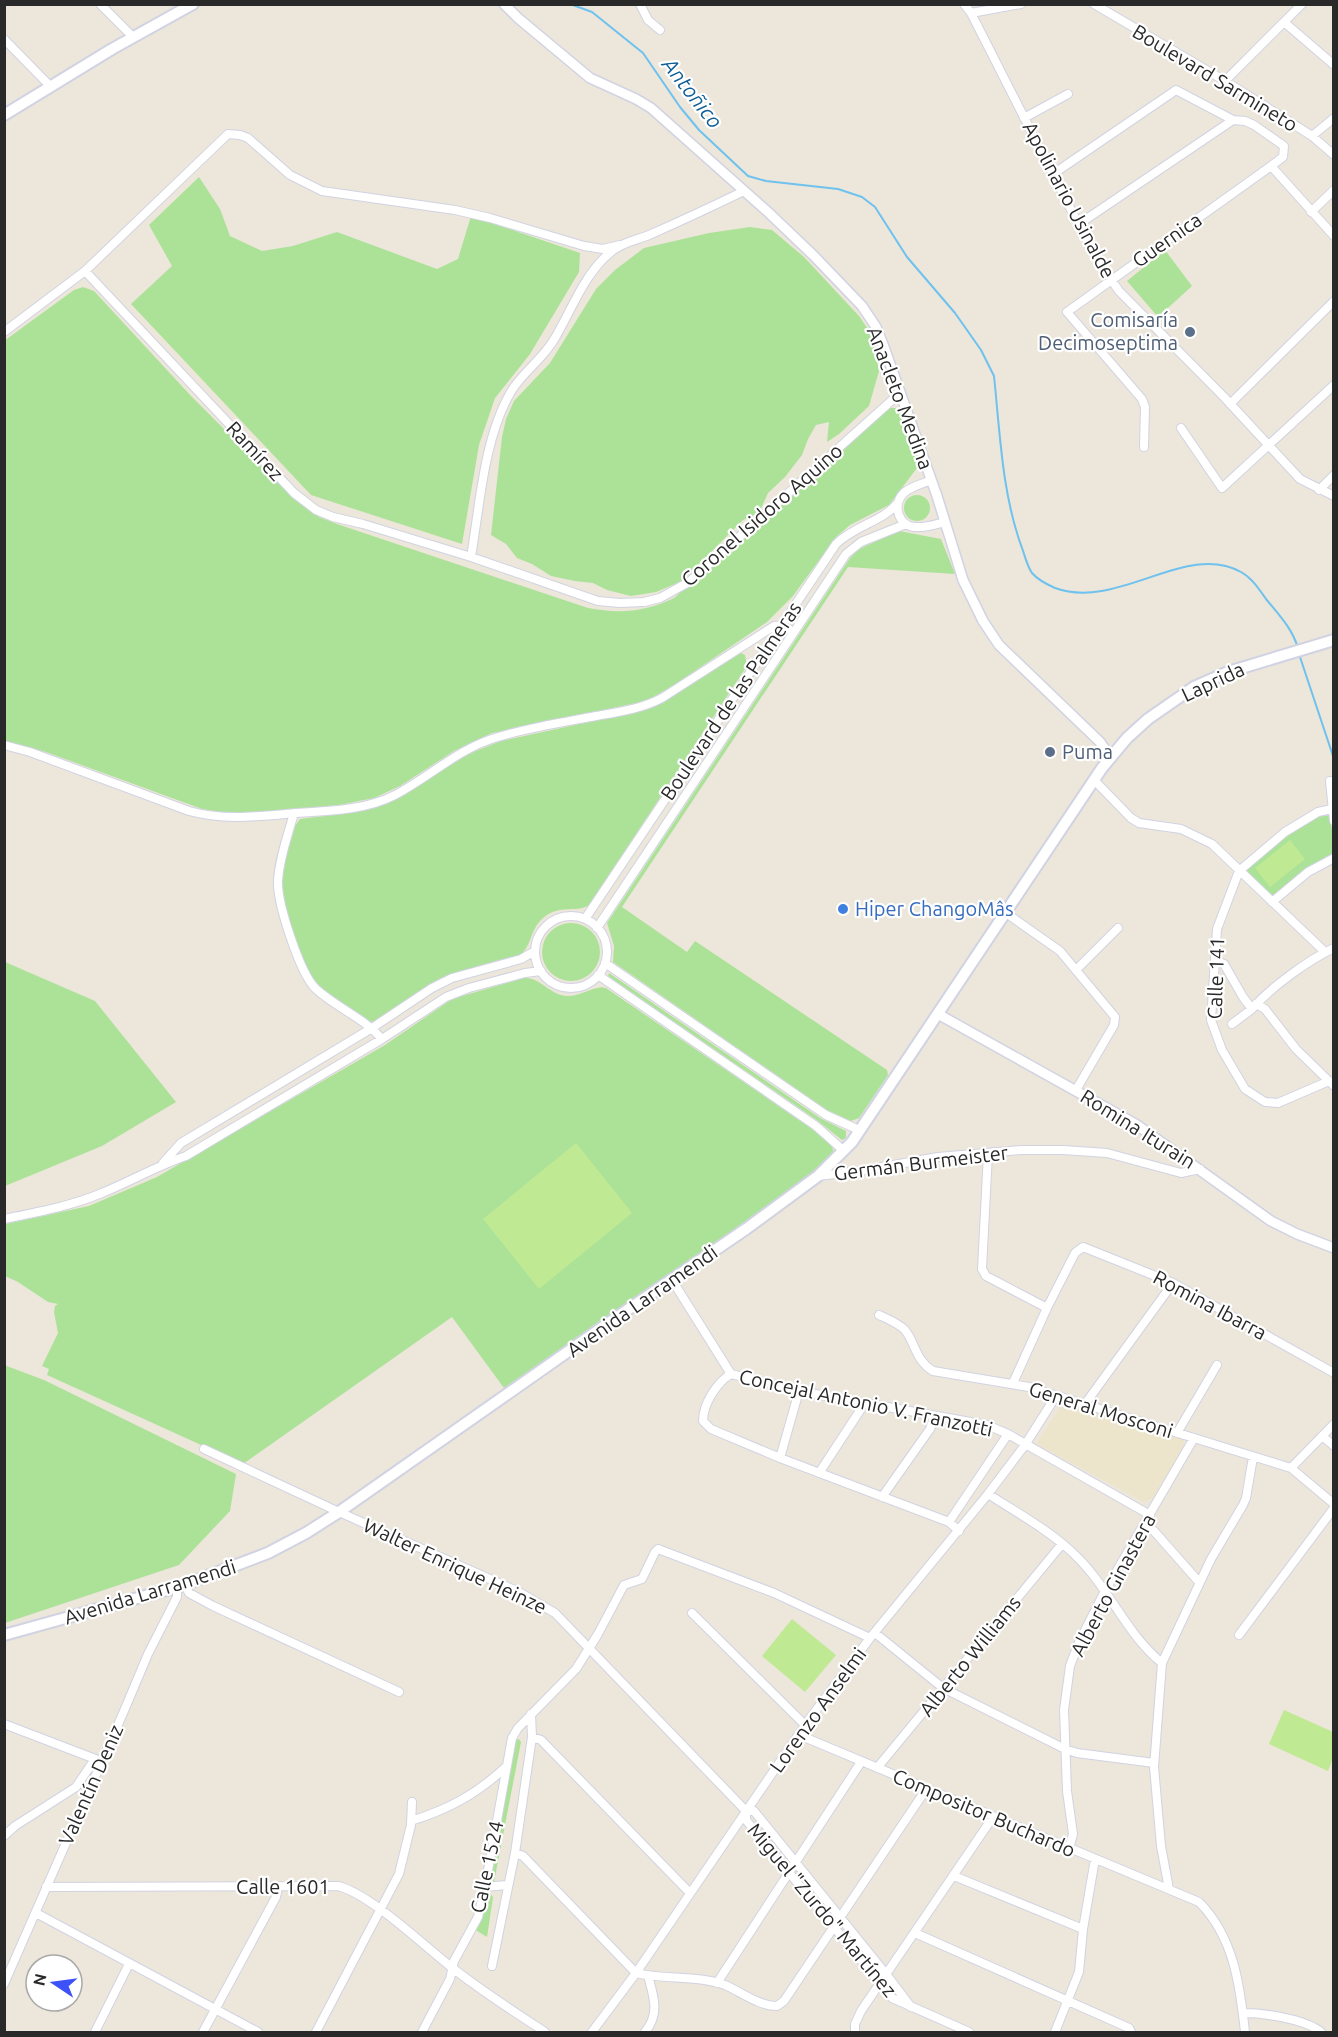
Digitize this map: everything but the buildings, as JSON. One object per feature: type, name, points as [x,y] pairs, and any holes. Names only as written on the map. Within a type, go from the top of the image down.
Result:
[{"type":"main road","points":[[4,115],[191,5]]},
{"type":"main road","name":"Laprida","points":[[1110,758],[1148,718],[1194,687],[1228,672],[1334,640]]},
{"type":"main road","name":"Avenida Larramendi","points":[[4,1635],[181,1586],[278,1549],[339,1512],[818,1176],[844,1151],[860,1130],[1110,758]]},
{"type":"street","points":[[100,4],[134,37]]},
{"type":"street","name":"Anacleto Medina","points":[[504,4],[590,78],[651,108],[813,255],[862,306],[880,336],[931,480],[963,580],[990,633],[999,645],[1100,742],[1110,758]]},
{"type":"street","points":[[640,4],[648,20],[660,30]]},
{"type":"street","name":"Apolinario Usinalde","points":[[964,4],[971,13],[1097,261],[1119,291],[1300,479],[1334,496]]},
{"type":"street","points":[[971,13],[1021,4]]},
{"type":"street","name":"Boulevard Sarmineto","points":[[1094,4],[1225,81],[1312,136],[1334,155]]},
{"type":"street","points":[[1225,81],[1302,4]]},
{"type":"street","points":[[1284,22],[1334,65]]},
{"type":"street","points":[[4,39],[51,87]]},
{"type":"street","points":[[1053,174],[1176,90],[1233,120],[1079,224]]},
{"type":"street","points":[[1024,118],[1068,94]]},
{"type":"street","points":[[1312,136],[1334,118]]},
{"type":"street","name":"Guernica","points":[[1144,447],[1142,399],[1067,312],[1283,157],[1284,146],[1275,138],[1245,121],[1233,120]]},
{"type":"street","points":[[4,332],[85,271],[228,134],[248,138],[290,175],[322,190],[475,214],[584,246],[603,249],[650,235],[744,191]]},
{"type":"street","points":[[1271,166],[1334,236]]},
{"type":"street","points":[[1311,212],[1334,190]]},
{"type":"street","points":[[471,557],[492,440],[500,414],[513,389],[545,354],[590,276],[604,257],[620,244]]},
{"type":"street","name":"Ramírez","points":[[85,271],[301,499],[316,510],[333,517],[471,557]]},
{"type":"street","points":[[1230,404],[1334,300]]},
{"type":"street","points":[[1180,428],[1222,488],[1334,385]]},
{"type":"street","name":"Coronel Isidoro Aquino","points":[[471,557],[598,601],[630,603],[660,598],[689,582],[900,393]]},
{"type":"street","points":[[1319,490],[1334,475]]},
{"type":"street","name":"Boulevard de las Palmeras","points":[[585,919],[836,544],[848,533],[888,513],[908,490],[931,480]]},
{"type":"street","points":[[897,504],[899,516],[906,524],[917,527],[945,522]]},
{"type":"street","name":"Boulevard de las Palmeras","points":[[597,928],[850,550],[861,542],[906,524]]},
{"type":"street","points":[[4,745],[30,752],[199,814],[240,818],[341,810],[378,802],[408,787],[460,752],[492,738],[648,705],[774,626],[782,625],[793,632]]},
{"type":"street","points":[[1094,780],[1135,821],[1152,826],[1174,827],[1212,844],[1324,952]]},
{"type":"street","points":[[1330,781],[1334,820]]},
{"type":"street","points":[[1239,871],[1285,832],[1318,812],[1332,809]]},
{"type":"street","points":[[294,813],[278,882],[281,902],[302,970],[322,995],[372,1028],[382,1039]]},
{"type":"street","points":[[1272,902],[1308,872],[1334,858]]},
{"type":"street","name":"Calle 141","points":[[1239,871],[1219,922],[1212,1024],[1233,1070],[1245,1089],[1265,1102],[1274,1104],[1331,1083]]},
{"type":"street","points":[[1006,913],[1052,944],[1115,1017],[1115,1021],[1076,1090]]},
{"type":"street","points":[[568,916],[585,919],[597,928],[606,946],[605,963],[598,975],[588,983],[571,988],[554,983],[541,971],[536,961],[535,951],[540,934],[552,922],[568,916]]},
{"type":"street","points":[[1076,970],[1118,928]]},
{"type":"street","points":[[1232,1024],[1324,952],[1334,948]]},
{"type":"street","points":[[162,1164],[181,1143],[372,1028],[443,982],[521,959],[535,951]]},
{"type":"street","points":[[1216,962],[1224,964],[1242,997],[1254,1006],[1265,1009],[1296,1049],[1331,1083]]},
{"type":"street","points":[[605,963],[826,1115],[860,1130]]},
{"type":"street","points":[[4,1219],[41,1212],[82,1200],[129,1181],[162,1164],[186,1156],[456,992],[525,973],[541,971]]},
{"type":"street","points":[[598,975],[816,1126],[844,1151]]},
{"type":"street","name":"Romina Iturain","points":[[938,1014],[1149,1133],[1271,1221],[1296,1234],[1334,1248]]},
{"type":"street","name":"Germán Burmeister","points":[[818,1176],[938,1157],[1063,1149],[1107,1153],[1181,1173],[1200,1168]]},
{"type":"street","points":[[988,1153],[982,1269],[986,1275],[1047,1308],[1013,1383]]},
{"type":"street","name":"Romina Ibarra","points":[[1047,1308],[1075,1253],[1083,1247],[1173,1282],[1334,1372]]},
{"type":"street","points":[[672,1280],[731,1374]]},
{"type":"street","points":[[1085,1404],[1173,1282]]},
{"type":"street","name":"General Mosconi","points":[[879,1315],[903,1328],[920,1360],[933,1371],[1013,1383],[1291,1468],[1334,1506]]},
{"type":"street","points":[[1177,1432],[1217,1365]]},
{"type":"street","name":"Concejal Antonio V. Franzotti","points":[[780,1458],[706,1425],[703,1421],[703,1414],[718,1383],[731,1374],[799,1391],[987,1425],[1008,1434],[1150,1515]]},
{"type":"street","points":[[799,1391],[780,1458],[949,1522],[959,1531]]},
{"type":"street","name":"Lorenzo Anselmi","points":[[592,2032],[636,1973],[805,1725],[872,1636],[988,1494],[1025,1445],[1056,1396]]},
{"type":"street","points":[[819,1473],[861,1409],[863,1402]]},
{"type":"street","points":[[882,1497],[930,1429],[935,1416]]},
{"type":"street","points":[[1291,1468],[1334,1424]]},
{"type":"street","points":[[949,1522],[1008,1434]]},
{"type":"street","points":[[1322,1436],[1334,1446]]},
{"type":"street","name":"Alberto Ginastera","points":[[1069,1849],[1073,1834],[1067,1791],[1064,1710],[1070,1666],[1079,1642],[1105,1591],[1194,1438]]},
{"type":"street","name":"Walter Enrique Heinze","points":[[204,1449],[540,1603],[555,1612],[746,1811]]},
{"type":"street","points":[[1169,1889],[1161,1846],[1154,1763],[1162,1662],[1199,1582],[1246,1498],[1253,1457]]},
{"type":"street","points":[[988,1494],[1076,1555],[1150,1653],[1162,1662]]},
{"type":"street","points":[[1239,1635],[1334,1506]]},
{"type":"street","points":[[1144,1525],[1154,1532],[1199,1582]]},
{"type":"street","name":"Alberto Williams","points":[[878,1768],[1062,1544]]},
{"type":"street","points":[[492,1966],[514,1853],[532,1737],[531,1714],[576,1669],[624,1585],[642,1579],[658,1549],[774,1593],[872,1636],[943,1689],[1065,1749],[1077,1753],[1154,1763]]},
{"type":"street","points":[[181,1586],[213,1606],[399,1692]]},
{"type":"street","name":"Valentín Deniz","points":[[4,1984],[99,1760],[181,1586]]},
{"type":"street","points":[[692,1613],[805,1725]]},
{"type":"street","name":"Calle 1524","points":[[422,2032],[450,1979],[452,1968],[478,1917],[512,1738],[531,1714]]},
{"type":"street","points":[[4,1724],[99,1760],[76,1787],[15,1826],[4,1836]]},
{"type":"street","name":"Compositor Buchardo","points":[[799,1735],[1199,1902],[1219,1926],[1233,1960],[1245,2032]]},
{"type":"street","points":[[532,1737],[541,1740],[690,1893]]},
{"type":"street","points":[[717,1983],[861,1762]]},
{"type":"street","points":[[411,1821],[443,1811],[468,1796],[507,1766]]},
{"type":"street","points":[[514,1853],[523,1857],[636,1973],[717,1983],[771,2006],[777,2006],[784,2001],[927,1788]]},
{"type":"street","points":[[316,2032],[399,1874],[411,1821],[412,1802]]},
{"type":"street","name":"Miguel \"Zurdo\" Martínez","points":[[911,2007],[754,1811],[746,1811],[746,1820],[892,1998],[911,2007],[969,2032]]},
{"type":"street","points":[[855,2031],[855,2024],[861,2011],[993,1817]]},
{"type":"street","points":[[1055,2032],[1079,1972],[1083,1929],[1095,1859]]},
{"type":"street","points":[[954,1876],[1083,1929]]},
{"type":"street","points":[[485,1887],[507,1885]]},
{"type":"street","name":"Calle 1601","points":[[46,1887],[338,1886],[357,1892],[452,1968],[545,2032]]},
{"type":"street","points":[[203,2032],[276,1897],[278,1887]]},
{"type":"street","points":[[36,1913],[258,2032]]},
{"type":"street","points":[[915,1933],[1129,2028],[1131,2032]]},
{"type":"street","points":[[95,2032],[129,1964]]},
{"type":"street","points":[[645,2032],[654,2019],[655,2010],[655,2001],[648,1976]]},
{"type":"street","points":[[1243,2013],[1304,2023],[1321,2032]]},
{"type":"shaded area","points":[[1064,1402],[1185,1438],[1182,1449],[1154,1497],[1144,1502],[1036,1444]]},
{"type":"green space","points":[[199,177],[220,209],[230,236],[262,251],[293,246],[337,232],[437,269],[458,259],[471,216],[580,253],[579,272],[530,354],[495,398],[479,445],[462,544],[311,495],[131,304],[172,266],[149,225]]},
{"type":"green space","points":[[750,227],[772,230],[804,257],[859,316],[872,335],[879,371],[869,406],[827,442],[829,422],[816,425],[802,455],[785,477],[768,493],[759,513],[743,520],[682,581],[656,592],[631,596],[607,590],[593,583],[551,576],[517,558],[506,544],[491,535],[502,437],[506,419],[514,401],[550,363],[596,289],[615,270],[644,248],[709,233]]},
{"type":"green space","points":[[1165,250],[1192,286],[1158,317],[1127,281]]},
{"type":"green space","points":[[83,287],[94,291],[191,396],[295,500],[319,517],[588,608],[610,611],[642,609],[674,598],[889,408],[896,408],[900,411],[917,461],[917,468],[889,505],[850,525],[836,537],[793,596],[767,622],[674,685],[646,701],[492,733],[454,751],[400,786],[374,798],[339,805],[248,813],[225,813],[202,809],[46,752],[5,741],[4,341],[74,290]]},
{"type":"green space","points":[[917,495],[926,499],[930,508],[926,517],[917,521],[908,517],[904,508],[908,499]]},
{"type":"green space","points":[[899,531],[941,539],[955,574],[848,567],[622,907],[687,952],[695,941],[887,1070],[888,1075],[859,1118],[851,1121],[827,1110],[613,962],[614,946],[607,923],[850,558],[859,549]]},
{"type":"green space","points":[[741,653],[745,655],[747,666],[589,905],[584,908],[556,911],[543,918],[520,955],[441,978],[373,1022],[334,999],[316,984],[305,965],[294,936],[285,907],[282,885],[287,855],[295,826],[300,819],[356,812],[387,803],[412,790],[463,756],[501,741],[649,709]]},
{"type":"green space","points":[[1326,813],[1330,814],[1333,838],[1332,855],[1275,896],[1271,896],[1245,875],[1244,870],[1296,829]]},
{"type":"green space","points":[[1290,840],[1305,859],[1270,887],[1255,868]]},
{"type":"green space","points":[[571,923],[582,925],[595,936],[600,952],[598,963],[587,976],[571,981],[560,979],[547,968],[542,952],[544,941],[555,928]]},
{"type":"green space","points":[[5,962],[95,1001],[176,1102],[102,1146],[5,1186]]},
{"type":"green space","points":[[609,973],[820,1118],[846,1131],[846,1138],[842,1140],[608,976]]},
{"type":"green space","points":[[524,978],[535,980],[560,995],[566,996],[606,988],[815,1131],[832,1146],[834,1153],[798,1186],[504,1388],[452,1317],[243,1464],[47,1375],[49,1369],[42,1366],[58,1333],[54,1312],[58,1304],[48,1302],[5,1276],[5,1224],[89,1206],[157,1177],[385,1045],[452,999]]},
{"type":"green space","points":[[576,1143],[632,1213],[539,1289],[483,1219]]},
{"type":"green space","points":[[4,1365],[44,1380],[236,1474],[230,1511],[179,1565],[5,1623]]},
{"type":"green space","points":[[792,1619],[836,1655],[805,1692],[762,1656]]},
{"type":"green space","points":[[1284,1710],[1333,1732],[1333,1758],[1328,1771],[1269,1744]]},
{"type":"green space","points":[[519,1739],[521,1742],[494,1884],[489,1883],[515,1741]]},
{"type":"green space","points":[[490,1893],[493,1897],[487,1937],[474,1929],[487,1894]]},
{"type":"waterway","name":"Antoñico","points":[[570,4],[592,12],[643,53],[680,107],[699,130],[748,176],[766,181],[838,189],[862,197],[875,207],[907,257],[955,313],[981,350],[994,376],[1010,506],[1027,564],[1037,578],[1055,588],[1079,593],[1103,591],[1198,565],[1220,565],[1241,572],[1252,581],[1285,622],[1298,648]]},
{"type":"waterway","points":[[1299,654],[1334,759]]},
{"type":"place","name":"Comisaría Decimoseptima","points":[[1190,332]]},
{"type":"place","name":"Puma","points":[[1050,752]]},
{"type":"place","name":"Hiper ChangoMâs","points":[[843,909]]}]
